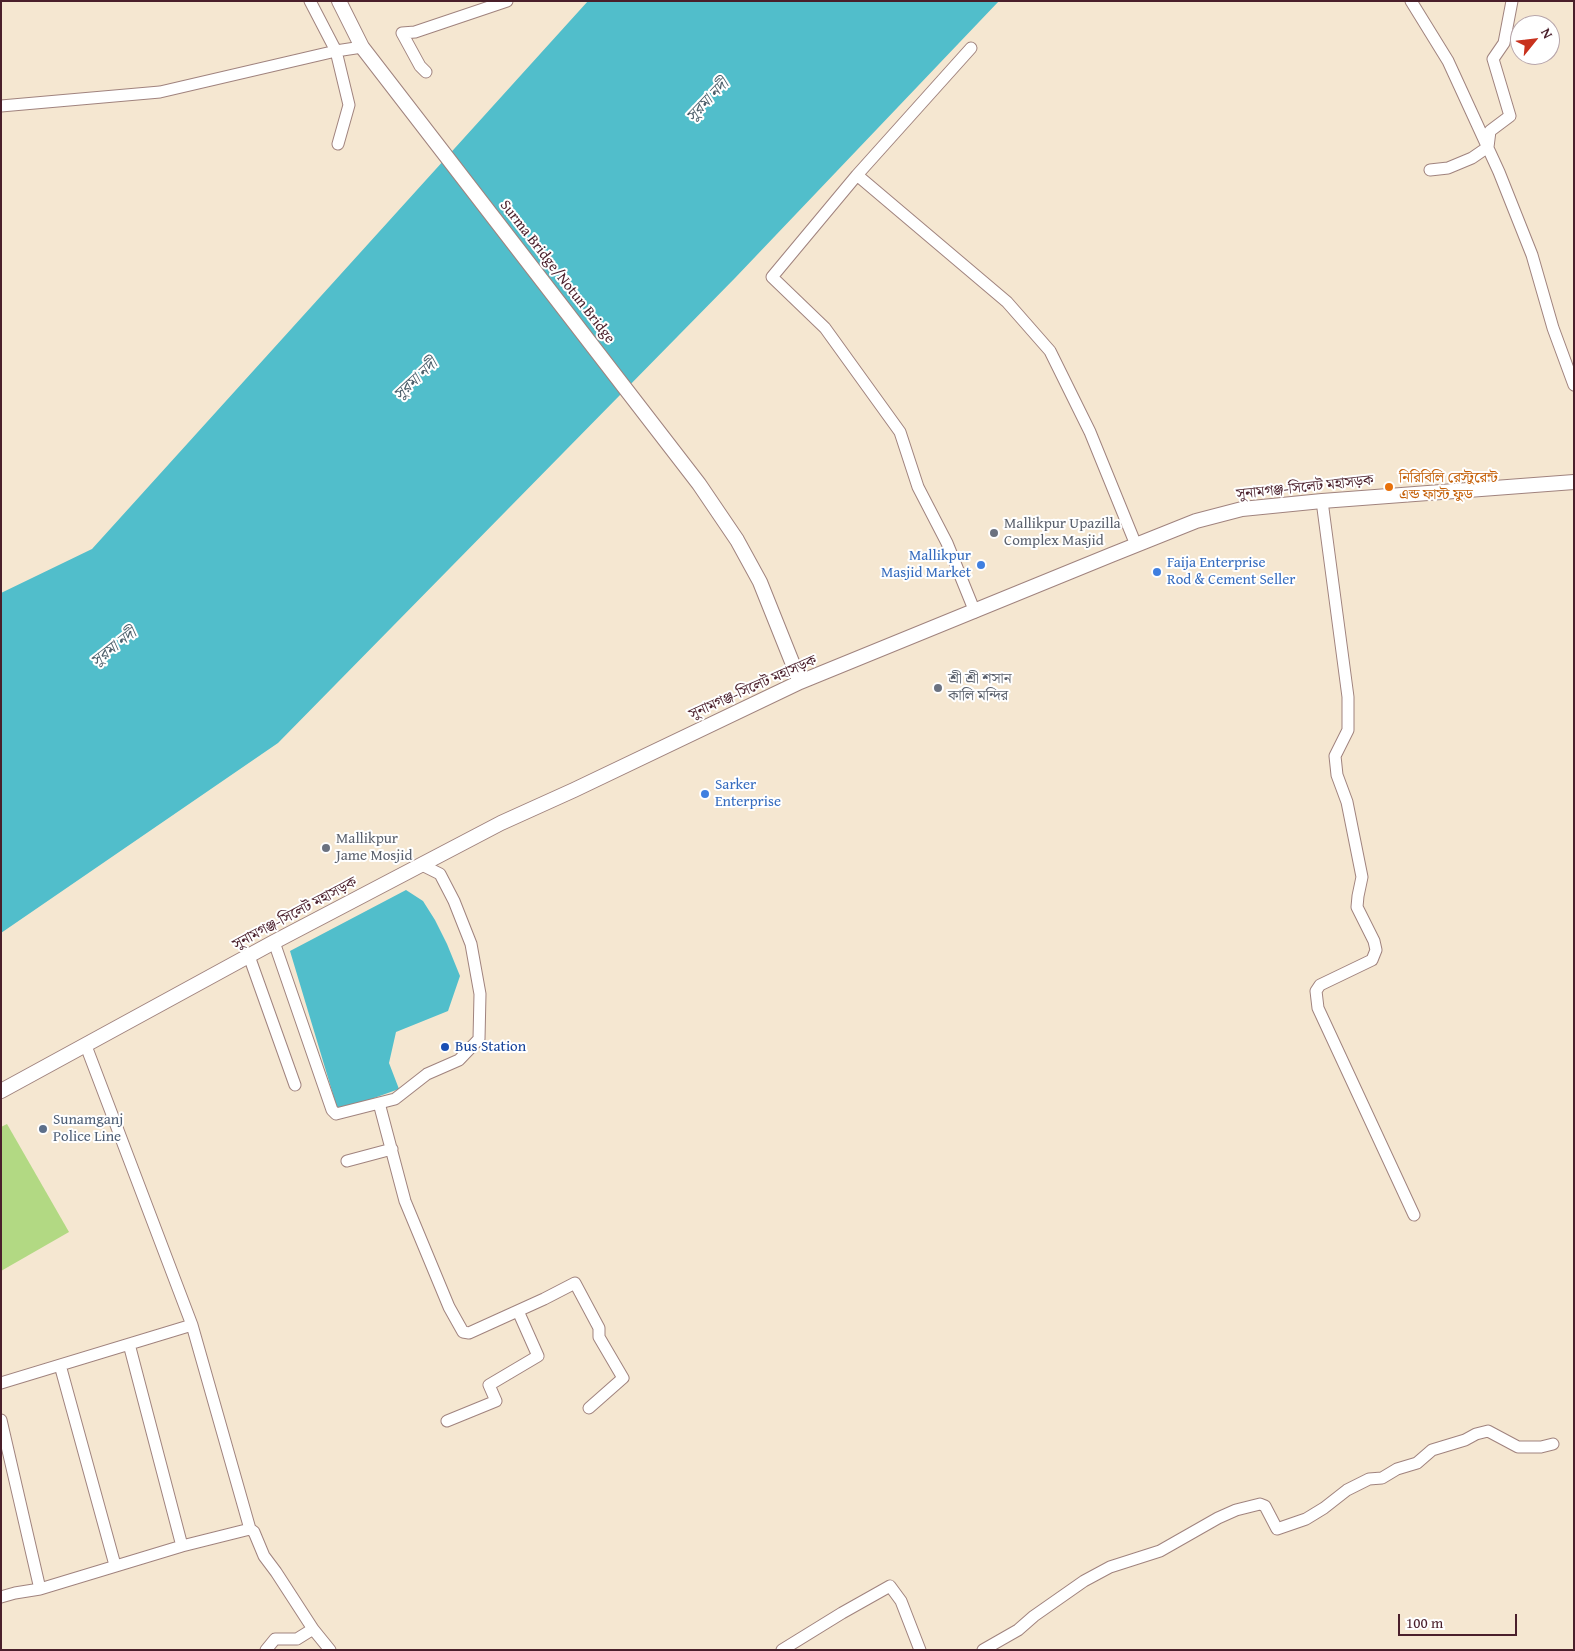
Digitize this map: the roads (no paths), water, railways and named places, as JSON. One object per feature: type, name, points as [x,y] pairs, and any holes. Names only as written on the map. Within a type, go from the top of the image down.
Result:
[{"type":"main road","name":"Surma Bridge/Notun Bridge","points":[[339,1],[362,47],[699,484],[737,540],[760,582],[800,682]]},
{"type":"main road","name":"সুনামগঞ্জ-সিলেট মহাসড়ক","points":[[1,1091],[274,942],[501,823],[800,682],[1196,521],[1242,509],[1574,482]]},
{"type":"street","points":[[310,1],[336,51],[349,105],[338,144]]},
{"type":"street","points":[[426,72],[420,66],[402,33],[415,32],[507,1]]},
{"type":"street","points":[[1411,1],[1448,61],[1488,147],[1532,255],[1553,328],[1574,385]]},
{"type":"street","points":[[1430,170],[1448,168],[1472,158],[1488,147],[1490,131],[1510,116],[1493,59],[1504,43],[1512,1]]},
{"type":"street","points":[[1,106],[160,92],[336,51],[362,47]]},
{"type":"street","points":[[971,48],[857,175],[772,277],[825,328],[900,432],[918,487],[947,543],[975,612]]},
{"type":"street","points":[[857,175],[1007,302],[1050,351],[1090,432],[1136,545]]},
{"type":"street","points":[[1322,501],[1348,696],[1348,730],[1335,756],[1337,775],[1347,802],[1362,877],[1357,908],[1374,941],[1376,950],[1372,960],[1320,985],[1316,991],[1318,1008],[1414,1215]]},
{"type":"street","points":[[274,942],[332,1110],[336,1114],[395,1099],[428,1074],[459,1060],[479,1039],[480,994],[471,944],[454,901],[440,874],[422,865]]},
{"type":"street","points":[[249,956],[295,1085]]},
{"type":"street","points":[[86,1046],[192,1325],[250,1529],[254,1532],[264,1556],[313,1629],[330,1650]]},
{"type":"street","points":[[379,1103],[405,1201],[450,1307],[463,1332],[469,1333],[575,1283],[599,1328],[599,1337],[623,1378],[589,1408]]},
{"type":"street","points":[[347,1161],[392,1149]]},
{"type":"street","points":[[447,1421],[496,1401],[489,1385],[538,1356],[518,1311]]},
{"type":"street","points":[[1,1383],[192,1325]]},
{"type":"street","points":[[130,1344],[182,1546]]},
{"type":"street","points":[[60,1365],[115,1565]]},
{"type":"street","points":[[1,1420],[40,1589]]},
{"type":"street","points":[[983,1650],[1018,1630],[1034,1616],[1110,1567],[1160,1551],[1218,1518],[1236,1510],[1260,1504],[1265,1506],[1277,1529],[1306,1519],[1347,1490],[1369,1479],[1382,1478],[1397,1469],[1417,1463],[1432,1450],[1465,1440],[1476,1434],[1488,1431],[1518,1447],[1541,1447],[1554,1444]]},
{"type":"street","points":[[1,1597],[40,1589],[115,1565],[250,1529]]},
{"type":"street","points":[[782,1650],[890,1586],[902,1601],[920,1650]]},
{"type":"street","points":[[266,1650],[275,1639],[296,1639],[313,1629]]},
{"type":"water","name":"সুরমা নদী","points":[[588,1],[999,1],[735,278],[278,743],[1,933],[1,593],[92,549]]},
{"type":"water","points":[[406,890],[423,901],[435,920],[460,976],[448,1011],[396,1032],[389,1063],[399,1089],[338,1111],[290,951]]},
{"type":"place","name":"নিরিবিলি রেস্টুরেন্ট এন্ড ফাস্ট ফুড","points":[[1389,487]]},
{"type":"place","name":"Mallikpur Upazilla Complex Masjid","points":[[994,533]]},
{"type":"place","name":"Mallikpur Masjid Market","points":[[981,565]]},
{"type":"place","name":"Faija Enterprise Rod & Cement Seller","points":[[1157,572]]},
{"type":"place","name":"শ্রী শ্রী শসান কালি মন্দির","points":[[938,688]]},
{"type":"place","name":"Sarker Enterprise","points":[[705,794]]},
{"type":"place","name":"Mallikpur Jame Mosjid","points":[[326,848]]},
{"type":"place","name":"Bus Station","points":[[445,1047]]},
{"type":"place","name":"Sunamganj Police Line","points":[[43,1129]]}]
